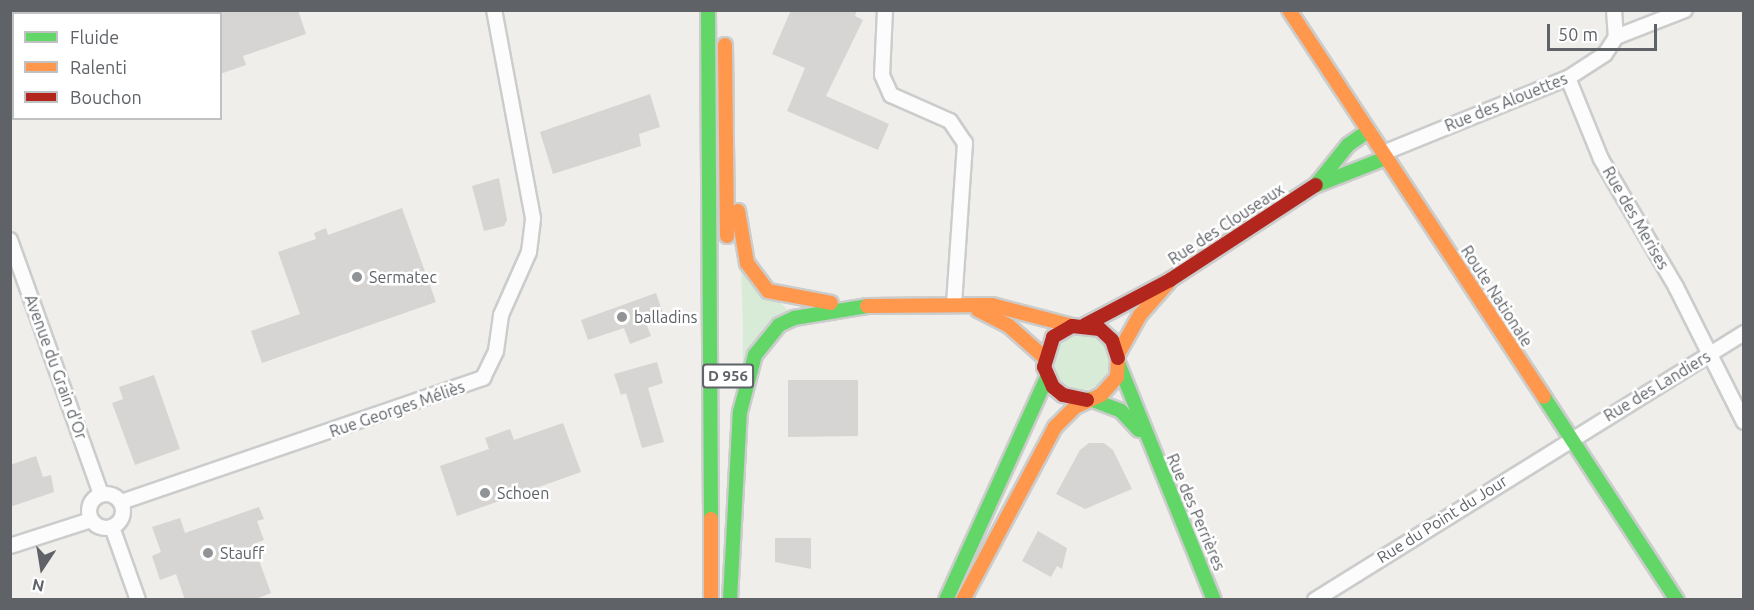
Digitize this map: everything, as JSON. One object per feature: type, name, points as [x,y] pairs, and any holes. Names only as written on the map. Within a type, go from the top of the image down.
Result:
[{"type":"main road","name":"D 956","points":[[708,10],[711,600]]},
{"type":"main road","name":"Route Nationale","points":[[1289,10],[1677,600]]},
{"type":"main road","points":[[725,34],[727,247]]},
{"type":"main road","name":"Rue des Clouseaux","points":[[1079,325],[1170,280],[1317,185],[1348,145],[1368,131]]},
{"type":"main road","points":[[727,153],[741,241],[758,280],[781,296],[867,306],[992,305],[1100,329],[1119,359]]},
{"type":"main road","points":[[1317,185],[1384,155]]},
{"type":"main road","points":[[963,600],[1055,427],[1088,400],[1110,387],[1119,359],[1140,315],[1170,280]]},
{"type":"main road","points":[[960,305],[1009,326],[1044,357]]},
{"type":"main road","name":"D 956","points":[[729,600],[740,411],[755,355],[778,325],[794,318],[867,306]]},
{"type":"main road","points":[[946,600],[1047,377],[1044,357],[1053,337],[1079,325]]},
{"type":"main road","name":"Rue des Perrières","points":[[1119,359],[1146,438],[1214,600]]},
{"type":"main road","points":[[1047,377],[1063,395],[1088,400]]},
{"type":"main road","name":"D 956","points":[[728,400],[729,600]]},
{"type":"main road","name":"Rue des Perrières","points":[[1088,400],[1121,411],[1146,438]]},
{"type":"main road","name":"D 956","points":[[696,600],[711,447]]},
{"type":"street","name":"Rue Georges Méliès","points":[[121,502],[483,378],[496,351],[501,315],[529,252],[532,218],[494,10]]},
{"type":"street","points":[[885,10],[882,75],[891,95],[950,121],[965,143],[960,305]]},
{"type":"street","points":[[1614,10],[1616,37]]},
{"type":"street","name":"Rue des Alouettes","points":[[1384,155],[1568,78],[1605,54],[1616,37],[1685,10]]},
{"type":"street","name":"Rue des Merises","points":[[1568,78],[1601,159],[1710,355],[1743,422]]},
{"type":"street","name":"Avenue du Grain d'Or","points":[[10,240],[101,494]]},
{"type":"street","name":"Rue des Landiers","points":[[1569,438],[1743,333]]},
{"type":"street","name":"Rue du Point du Jour","points":[[1315,600],[1569,438]]},
{"type":"street","points":[[91,520],[91,502],[101,494],[121,502],[123,513],[112,527]]},
{"type":"street","points":[[10,546],[91,520],[112,527]]},
{"type":"street","points":[[964,525],[978,533],[986,546],[985,558],[971,549]]},
{"type":"street","points":[[112,527],[138,600]]},
{"type":"green space","points":[[741,267],[788,310],[743,375],[743,327]]},
{"type":"green space","points":[[1082,334],[1093,336],[1102,342],[1108,351],[1110,362],[1108,373],[1102,382],[1093,388],[1082,390],[1071,388],[1062,382],[1056,373],[1054,362],[1056,351],[1062,342],[1071,336]]},
{"type":"building","points":[[220,10],[298,10],[306,34],[243,56],[246,65],[222,73],[222,12]]},
{"type":"building","points":[[791,10],[857,10],[855,16],[863,20],[826,96],[889,124],[878,150],[787,111],[805,68],[772,54]]},
{"type":"building","points":[[650,94],[660,127],[639,134],[641,146],[553,174],[540,132]]},
{"type":"building","points":[[499,178],[507,220],[504,226],[484,231],[472,186]]},
{"type":"building","name":"Sermatec","points":[[402,208],[436,302],[262,363],[251,331],[300,314],[278,252],[316,239],[314,233],[326,228],[328,235]]},
{"type":"building","name":"balladins","points":[[656,293],[663,313],[645,320],[651,336],[630,344],[624,328],[588,340],[581,320]]},
{"type":"building","points":[[657,362],[663,383],[648,388],[664,442],[642,448],[626,393],[621,395],[614,374]]},
{"type":"building","points":[[154,375],[180,449],[135,465],[112,403],[123,399],[119,387]]},
{"type":"building","points":[[788,380],[858,380],[858,436],[788,437]]},
{"type":"building","name":"Schoen","points":[[563,423],[581,472],[457,516],[440,466],[489,449],[485,438],[510,429],[514,440]]},
{"type":"building","points":[[1089,443],[1104,443],[1113,450],[1132,489],[1085,509],[1056,494],[1080,450]]},
{"type":"building","points":[[36,456],[43,477],[51,475],[54,492],[10,507],[10,465]]},
{"type":"building","name":"Stauff","points":[[259,507],[264,519],[257,521],[264,540],[253,544],[271,593],[254,600],[185,600],[176,574],[160,580],[152,556],[161,552],[152,527],[180,518],[185,533]]},
{"type":"building","points":[[1038,531],[1067,548],[1062,569],[1057,566],[1051,577],[1022,561]]},
{"type":"building","points":[[775,538],[811,538],[811,569],[775,562]]},
{"type":"traffic: fast","points":[[708,10],[711,519]]},
{"type":"traffic: fast","points":[[1316,185],[1348,145],[1368,131]]},
{"type":"traffic: fast","points":[[1317,185],[1386,158]]},
{"type":"traffic: fast","points":[[730,600],[740,412],[755,355],[779,325],[794,318],[867,306]]},
{"type":"traffic: fast","points":[[1119,365],[1214,600]]},
{"type":"traffic: fast","points":[[946,600],[1047,377]]},
{"type":"traffic: fast","points":[[1544,397],[1677,600]]},
{"type":"traffic: fast","points":[[1090,399],[1121,411],[1139,430]]},
{"type":"traffic: slow","points":[[1289,10],[1544,397]]},
{"type":"traffic: slow","points":[[725,45],[727,236]]},
{"type":"traffic: slow","points":[[738,211],[747,263],[768,291],[831,303]]},
{"type":"traffic: slow","points":[[1118,354],[1140,315],[1168,283]]},
{"type":"traffic: slow","points":[[867,306],[992,305],[1072,326]]},
{"type":"traffic: slow","points":[[978,310],[1009,326],[1044,357]]},
{"type":"traffic: slow","points":[[963,600],[1055,427],[1075,407],[1101,395],[1117,377],[1118,358]]},
{"type":"traffic: slow","points":[[711,519],[711,600]]},
{"type":"traffic: jam","points":[[1085,325],[1170,280],[1316,185]]},
{"type":"traffic: jam","points":[[1087,400],[1063,395],[1053,387],[1044,367],[1053,337],[1072,326],[1100,329],[1112,340],[1118,358]]},
{"type":"place","name":"Sermatec","points":[[357,277]]},
{"type":"place","name":"balladins","points":[[622,317]]},
{"type":"place","name":"Schoen","points":[[485,493]]},
{"type":"place","name":"Stauff","points":[[208,553]]}]
